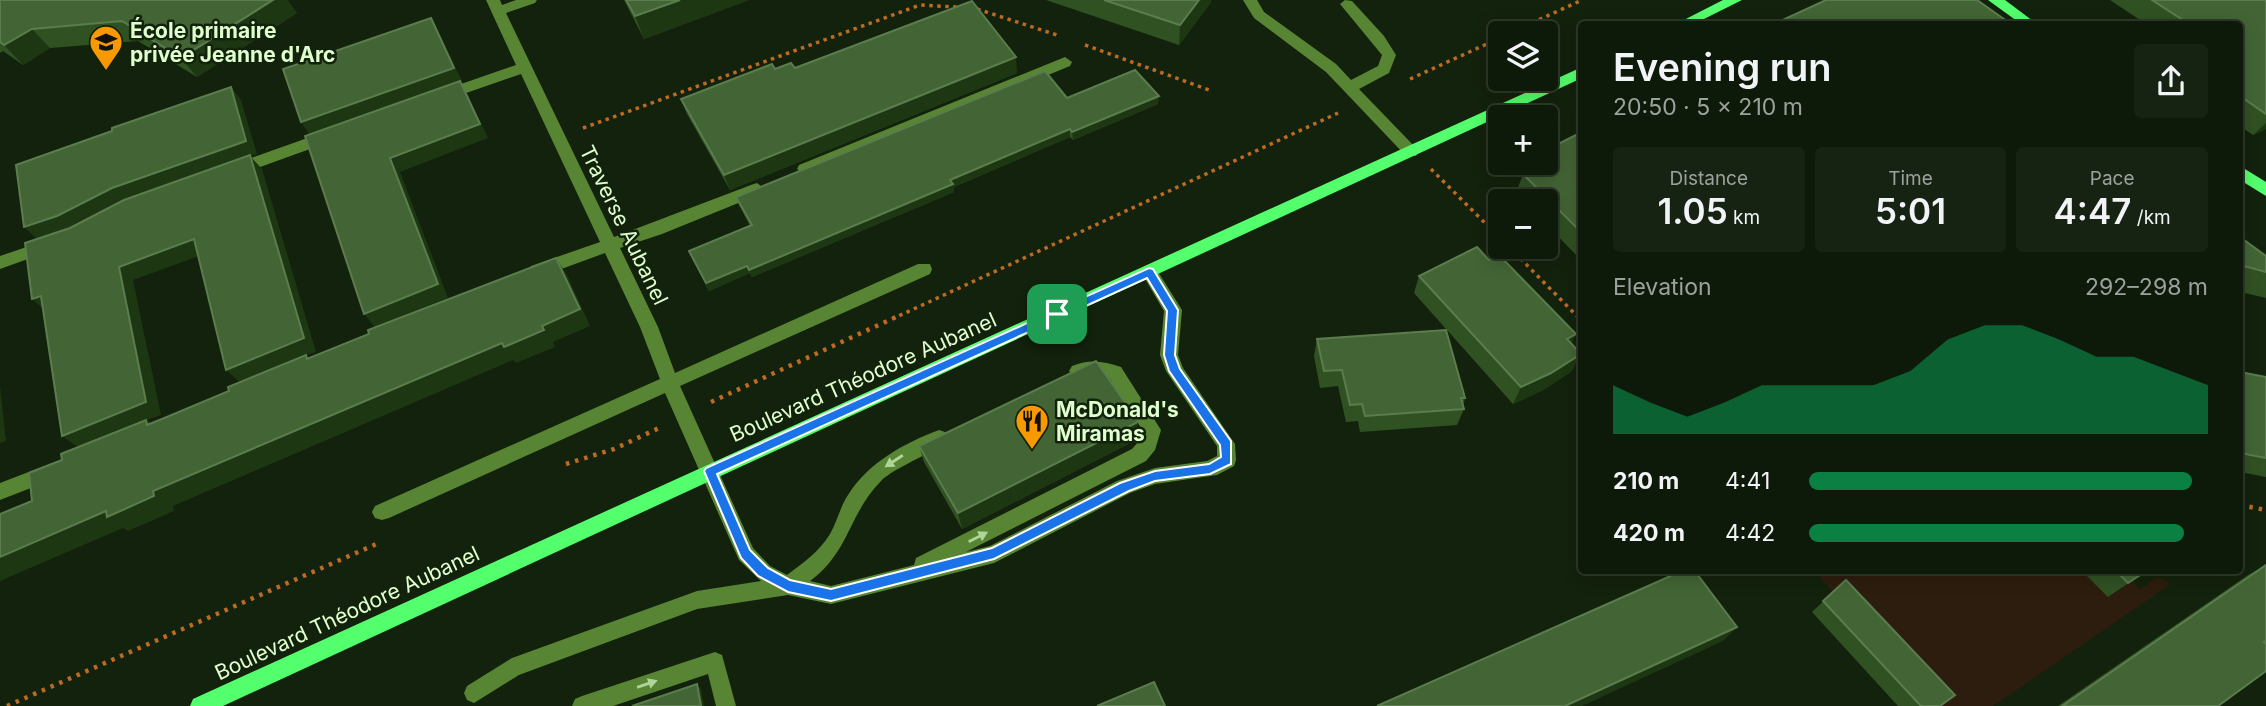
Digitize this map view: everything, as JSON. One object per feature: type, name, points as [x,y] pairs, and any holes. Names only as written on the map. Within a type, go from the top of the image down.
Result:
[{"type":"main road","points":[[1690,21],[1735,0]]},
{"type":"main road","points":[[1995,0],[2026,21]]},
{"type":"main road","name":"Boulevard Théodore Aubanel","points":[[200,706],[1578,74]]},
{"type":"main road","points":[[2243,174],[2266,190]]},
{"type":"street","points":[[496,5],[530,0]]},
{"type":"street","points":[[1250,0],[1259,15],[1321,59],[1411,152]]},
{"type":"street","points":[[1347,4],[1380,39],[1389,55],[1384,69],[1350,87]]},
{"type":"street","name":"Traverse Aubanel","points":[[496,5],[649,327],[672,382],[682,416],[710,471],[746,554],[763,572],[788,586]]},
{"type":"street","points":[[522,278],[656,230],[1065,62]]},
{"type":"street","points":[[432,100],[525,66]]},
{"type":"street","points":[[223,174],[341,132]]},
{"type":"street","points":[[0,263],[65,240]]},
{"type":"street","points":[[382,512],[924,269]]},
{"type":"street","points":[[474,694],[512,668],[697,600],[788,586],[831,595],[994,554],[1124,487],[1155,476],[1210,469],[1227,460],[1226,444],[1175,371],[1169,355],[1173,310],[1149,272]]},
{"type":"street","points":[[895,579],[1139,455],[1152,430],[1115,372],[1098,367],[1067,377]]},
{"type":"street","points":[[788,586],[817,565],[836,541],[854,501],[875,474],[909,452],[958,429]]},
{"type":"street","points":[[0,492],[64,466]]},
{"type":"street","points":[[582,706],[715,662],[726,706]]},
{"type":"path","points":[[1536,21],[1581,0]]},
{"type":"path","points":[[559,137],[918,2],[968,3],[1069,40]]},
{"type":"path","points":[[1082,44],[1212,91]]},
{"type":"path","points":[[703,406],[1488,44]]},
{"type":"path","points":[[1429,167],[1488,226]]},
{"type":"path","points":[[1520,259],[1578,317]]},
{"type":"path","points":[[556,467],[614,449],[657,428]]},
{"type":"path","points":[[2243,506],[2266,510]]},
{"type":"path","points":[[7,706],[390,538]]},
{"type":"shaded area","points":[[1817,574],[2098,574],[2133,580],[2139,590],[2158,577],[2171,584],[1993,706],[1938,706]]},
{"type":"building","points":[[0,0],[273,0],[181,58],[122,21],[32,29],[4,45],[0,42]]},
{"type":"building","points":[[626,0],[680,0],[635,16]]},
{"type":"building","points":[[1104,0],[1199,0],[1180,25]]},
{"type":"building","points":[[1826,0],[1977,0],[2007,21],[1780,21]]},
{"type":"building","points":[[2152,0],[2266,0],[2266,114],[2243,98],[2243,21],[2184,21]]},
{"type":"building","points":[[972,1],[1016,57],[724,175],[681,99],[772,64],[775,69],[791,63],[795,68]]},
{"type":"building","points":[[431,18],[454,68],[301,122],[283,69]]},
{"type":"building","points":[[1135,70],[1159,96],[1072,132],[1070,129],[950,180],[953,184],[749,270],[747,266],[706,283],[689,251],[752,225],[736,197],[1045,71],[1067,98]]},
{"type":"building","points":[[460,81],[480,124],[390,158],[438,284],[364,314],[305,136]]},
{"type":"building","points":[[231,87],[246,141],[112,188],[57,216],[24,227],[16,165]]},
{"type":"building","points":[[1576,135],[1578,229],[1558,209],[1558,189],[1538,189],[1524,175],[1558,175],[1558,144]]},
{"type":"building","points":[[250,155],[304,338],[226,370],[194,239],[119,267],[146,402],[62,436],[41,296],[32,299],[25,243],[70,228],[124,200]]},
{"type":"building","points":[[2243,239],[2266,256],[2266,272],[2243,266]]},
{"type":"building","points":[[1477,247],[1489,260],[1503,259],[1576,334],[1567,339],[1578,351],[1578,356],[1521,387],[1419,276]]},
{"type":"building","points":[[556,258],[580,309],[542,326],[544,330],[504,347],[502,343],[153,491],[154,496],[107,517],[106,511],[0,557],[0,514],[32,501],[29,473],[62,460],[61,454],[146,420],[147,425],[229,391],[228,387],[306,355],[307,359],[369,334],[368,330]]},
{"type":"building","points":[[1446,330],[1465,398],[1461,398],[1464,409],[1365,416],[1362,404],[1350,405],[1342,370],[1324,371],[1317,339]]},
{"type":"building","name":"McDonald's Miramas","points":[[1096,361],[1138,421],[958,513],[919,446]]},
{"type":"building","points":[[2243,373],[2266,377],[2266,458],[2243,454]]},
{"type":"building","points":[[2266,565],[2266,671],[2218,706],[2062,706]]},
{"type":"building","points":[[1675,574],[1697,574],[1737,627],[1565,706],[1377,706]]},
{"type":"building","points":[[2119,574],[2142,574],[2128,583]]},
{"type":"building","points":[[1846,580],[1955,695],[1940,706],[1921,706],[1823,601]]},
{"type":"building","points":[[1154,682],[1165,706],[1097,706]]},
{"type":"building","points":[[697,684],[701,706],[632,706]]},
{"type":"place","name":"École primaire privée Jeanne d'Arc","points":[[106,72]]},
{"type":"place","name":"McDonald's Miramas","points":[[1032,451]]},
{"type":"route","points":[[1149,272],[1173,310],[1169,355],[1175,371],[1226,444],[1227,460],[1210,469],[1155,476],[1124,487],[994,554],[831,595],[788,586],[763,572],[746,554],[710,471],[1057,314],[1149,272]]}]
